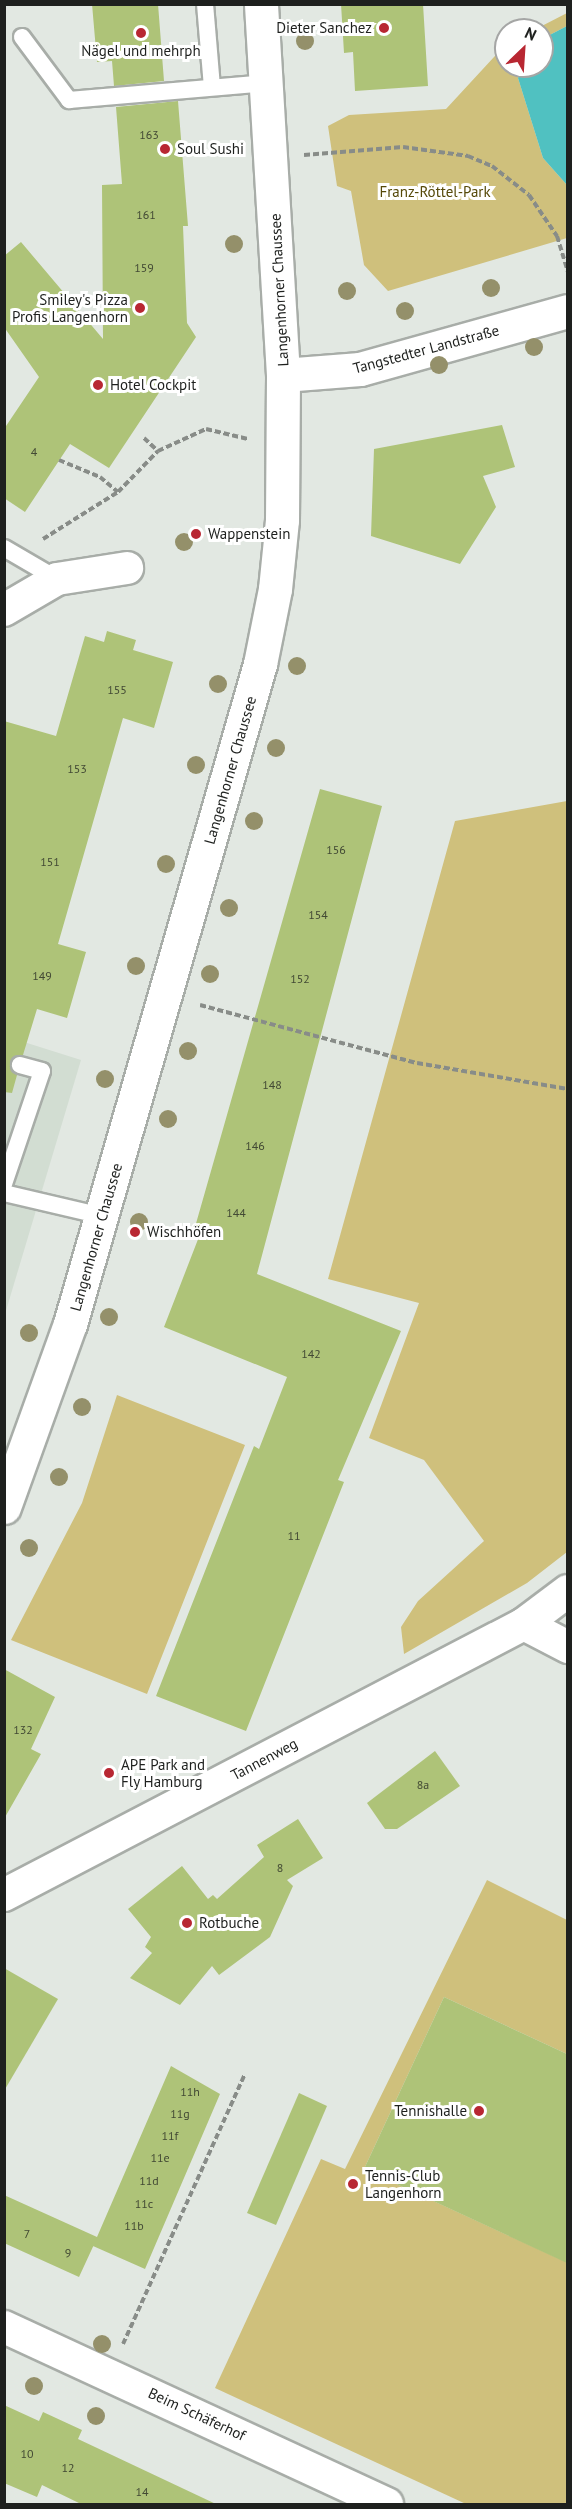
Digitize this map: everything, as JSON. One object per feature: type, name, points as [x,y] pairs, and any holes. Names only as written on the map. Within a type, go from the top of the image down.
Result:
[{"type":"main road","name":"Langenhorner Chaussee","points":[[4,1507],[40,1417],[102,1216],[260,664],[282,520],[284,448],[273,158],[261,4]]},
{"type":"main road","name":"Tangstedter Landstraße","points":[[283,375],[360,369],[567,311]]},
{"type":"street","points":[[4,610],[57,579],[127,567]]},
{"type":"street","name":"Tannenweg","points":[[4,1895],[524,1624],[567,1591]]},
{"type":"street","points":[[524,1624],[567,1647]]},
{"type":"street","name":"Beim Schäferhof","points":[[4,2327],[110,2374],[387,2505]]},
{"type":"lane","points":[[205,4],[212,87]]},
{"type":"lane","points":[[22,37],[69,100],[267,83]]},
{"type":"lane","points":[[4,548],[57,579]]},
{"type":"lane","points":[[4,1184],[42,1071],[20,1065]]},
{"type":"lane","points":[[4,1193],[102,1216]]},
{"type":"path","points":[[273,158],[403,147],[468,156],[511,177],[529,195],[557,236],[567,273]]},
{"type":"path","points":[[37,543],[118,492],[158,451],[206,429],[284,448]]},
{"type":"path","points":[[144,438],[158,451]]},
{"type":"path","points":[[59,460],[100,477],[118,492]]},
{"type":"path","points":[[166,996],[417,1063],[567,1089]]},
{"type":"path","points":[[110,2374],[245,2074]]},
{"type":"shaded area","points":[[5,1036],[81,1060],[5,1314]]},
{"type":"green space","points":[[567,13],[567,26],[554,33],[554,20]]},
{"type":"green space","name":"Franz-Röttel-Park","points":[[494,57],[494,78],[518,78],[543,158],[567,185],[567,238],[388,291],[364,265],[351,191],[337,186],[328,126],[349,115],[446,109]]},
{"type":"green space","points":[[567,801],[567,1552],[527,1583],[404,1654],[401,1627],[418,1601],[484,1541],[424,1460],[369,1438],[419,1303],[328,1279],[455,821]]},
{"type":"green space","points":[[117,1395],[245,1445],[147,1694],[11,1640],[82,1503]]},
{"type":"green space","points":[[487,1880],[567,1920],[567,2054],[444,1997],[364,2169],[564,2261],[567,2254],[567,2504],[466,2504],[215,2388],[321,2159],[345,2169]]},
{"type":"water","points":[[568,26],[567,185],[543,158],[518,78],[554,78],[554,33]]},
{"type":"building","points":[[92,4],[158,4],[164,81],[114,86],[112,61],[97,62]]},
{"type":"building","name":"Dieter Sanchez","points":[[341,4],[423,4],[428,86],[355,91],[353,52],[344,53]]},
{"type":"building","points":[[178,101],[188,226],[183,226],[187,323],[196,337],[109,468],[70,444],[25,512],[4,498],[4,429],[39,377],[4,327],[4,256],[21,242],[103,339],[102,185],[122,184],[116,107]]},
{"type":"building","points":[[502,425],[515,467],[483,476],[496,507],[460,564],[371,536],[374,449]]},
{"type":"building","points":[[107,631],[136,640],[133,650],[173,662],[154,728],[123,718],[58,944],[86,952],[67,1018],[37,1009],[23,1055],[10,1062],[17,1075],[12,1093],[4,1092],[4,721],[56,736],[85,636],[104,642]]},
{"type":"building","points":[[320,789],[382,806],[257,1274],[401,1331],[338,1480],[344,1482],[246,1731],[156,1696],[254,1446],[259,1449],[287,1377],[164,1327],[202,1229],[195,1227]]},
{"type":"building","points":[[4,1669],[55,1697],[31,1749],[41,1754],[4,1819]]},
{"type":"building","points":[[435,1751],[460,1786],[397,1829],[385,1829],[367,1803]]},
{"type":"building","points":[[298,1819],[323,1858],[287,1880],[293,1886],[270,1937],[219,1975],[212,1966],[180,2005],[130,1978],[152,1953],[145,1947],[151,1937],[128,1909],[182,1866],[208,1899],[213,1895],[217,1899],[264,1857],[257,1845]]},
{"type":"building","points":[[4,1968],[58,1999],[4,2091]]},
{"type":"building","name":"Tennishalle","points":[[444,1997],[567,2054],[567,2263],[364,2169]]},
{"type":"building","points":[[171,2066],[220,2094],[145,2269],[93,2246],[79,2277],[4,2243],[4,2195],[97,2237]]},
{"type":"building","points":[[299,2093],[327,2106],[276,2225],[247,2213]]},
{"type":"building","points":[[4,2405],[39,2421],[43,2412],[82,2430],[78,2439],[218,2505],[83,2505],[42,2485],[37,2497],[4,2483]]},
{"type":"place","name":"Dieter Sanchez","points":[[384,28]]},
{"type":"place","name":"Nägel und mehrph","points":[[141,33]]},
{"type":"place","name":"Soul Sushi","points":[[165,149]]},
{"type":"place","name":"Smiley's Pizza Profis Langenhorn","points":[[140,308]]},
{"type":"place","name":"Hotel Cockpit","points":[[98,385]]},
{"type":"place","name":"Wappenstein","points":[[196,534]]},
{"type":"place","name":"Wischhöfen","points":[[135,1232]]},
{"type":"place","name":"APE Park and Fly Hamburg","points":[[109,1773]]},
{"type":"place","name":"Rotbuche","points":[[187,1923]]},
{"type":"place","name":"Tennishalle","points":[[479,2111]]},
{"type":"place","name":"Tennis-Club Langenhorn","points":[[353,2184]]}]
